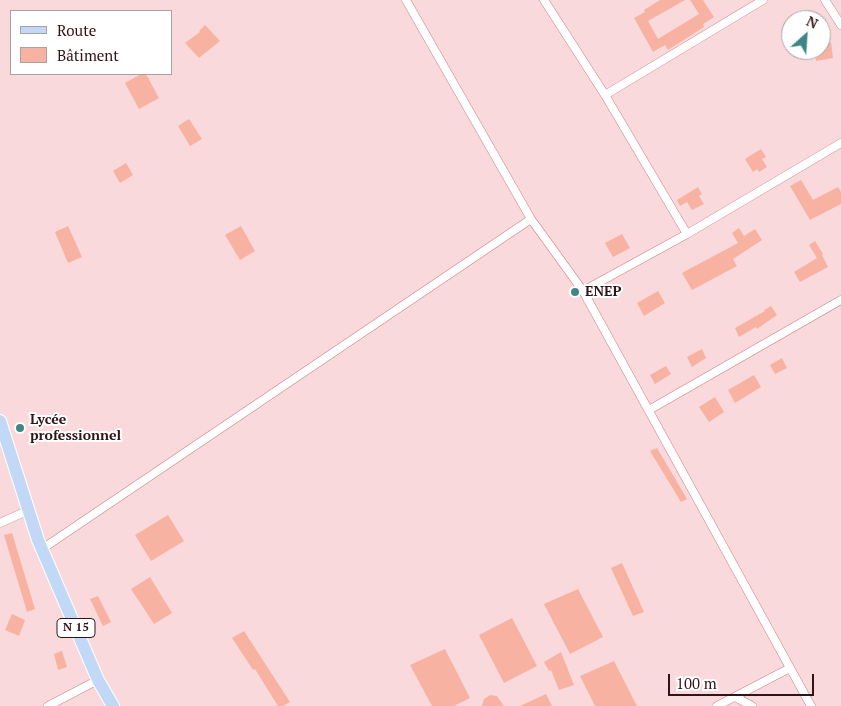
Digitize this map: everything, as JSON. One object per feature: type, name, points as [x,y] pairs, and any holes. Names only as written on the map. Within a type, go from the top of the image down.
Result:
[{"type":"main road","name":"N 15","points":[[0,423],[42,549],[98,680],[113,706]]},
{"type":"street","points":[[406,0],[531,218],[584,291],[811,706]]},
{"type":"street","points":[[544,0],[605,95],[687,234]]},
{"type":"street","points":[[605,95],[763,0]]},
{"type":"street","points":[[825,0],[841,25]]},
{"type":"street","points":[[584,291],[687,234],[841,144]]},
{"type":"street","points":[[42,549],[531,218]]},
{"type":"street","points":[[649,410],[841,300]]},
{"type":"street","points":[[0,523],[28,510]]},
{"type":"street","points":[[717,706],[790,668]]},
{"type":"street","points":[[48,706],[98,680]]},
{"type":"street","points":[[735,697],[752,706]]},
{"type":"building","points":[[660,0],[685,0],[648,21],[658,39],[699,14],[690,0],[703,0],[714,17],[703,24],[704,27],[668,50],[665,45],[653,52],[634,18]]},
{"type":"building","points":[[205,25],[220,41],[199,58],[185,43],[200,32]]},
{"type":"building","points":[[831,42],[833,58],[831,58]]},
{"type":"building","points":[[139,75],[147,75],[159,98],[139,109],[125,83]]},
{"type":"building","points":[[189,119],[202,139],[190,146],[178,126]]},
{"type":"building","points":[[761,149],[766,157],[762,159],[767,167],[759,172],[757,169],[753,172],[745,159]]},
{"type":"building","points":[[126,163],[133,175],[120,183],[113,171]]},
{"type":"building","points":[[801,180],[813,200],[838,187],[841,192],[841,204],[810,220],[790,186]]},
{"type":"building","points":[[698,187],[702,194],[699,196],[704,204],[692,210],[687,202],[680,206],[677,200]]},
{"type":"building","points":[[68,226],[82,257],[68,263],[55,232]]},
{"type":"building","points":[[241,226],[255,251],[240,260],[225,235]]},
{"type":"building","points":[[739,228],[744,236],[755,229],[762,240],[733,259],[737,266],[692,290],[682,273],[738,243],[732,233]]},
{"type":"building","points":[[622,234],[630,248],[613,257],[605,243]]},
{"type":"building","points":[[815,241],[828,267],[800,282],[794,272],[817,258],[809,245]]},
{"type":"building","points":[[658,291],[665,303],[644,316],[637,303]]},
{"type":"building","points":[[771,306],[777,315],[757,329],[756,327],[739,337],[735,328]]},
{"type":"building","points":[[702,349],[706,358],[692,367],[687,357]]},
{"type":"building","points":[[782,358],[787,368],[775,374],[770,365]]},
{"type":"building","points":[[666,366],[671,374],[655,384],[650,375]]},
{"type":"building","points":[[754,375],[761,387],[735,403],[728,390]]},
{"type":"building","points":[[715,397],[724,412],[709,422],[699,407]]},
{"type":"building","points":[[657,448],[687,499],[681,502],[650,451]]},
{"type":"building","points":[[168,515],[184,541],[151,561],[135,535]]},
{"type":"building","points":[[12,533],[35,609],[27,612],[4,535]]},
{"type":"building","points":[[622,563],[644,612],[633,616],[611,568]]},
{"type":"building","points":[[150,577],[172,613],[154,624],[131,589]]},
{"type":"building","points":[[578,589],[603,637],[570,654],[544,604]]},
{"type":"building","points":[[98,596],[111,622],[103,626],[90,599]]},
{"type":"building","points":[[12,614],[25,620],[19,636],[5,630]]},
{"type":"building","points":[[512,618],[537,666],[504,683],[479,635]]},
{"type":"building","points":[[244,631],[290,702],[283,706],[278,706],[255,669],[253,670],[232,638]]},
{"type":"building","points":[[445,649],[470,698],[454,706],[432,706],[410,665]]},
{"type":"building","points":[[62,651],[67,667],[58,670],[54,654]]},
{"type":"building","points":[[561,652],[574,685],[559,690],[551,670],[549,671],[544,662]]},
{"type":"building","points":[[614,661],[637,706],[595,706],[580,676]]},
{"type":"building","points":[[546,694],[552,706],[520,706]]},
{"type":"building","points":[[490,695],[497,696],[504,706],[482,706],[484,699]]},
{"type":"place","name":"ENEP","points":[[575,292]]},
{"type":"place","name":"Lycée professionnel","points":[[20,428]]}]
